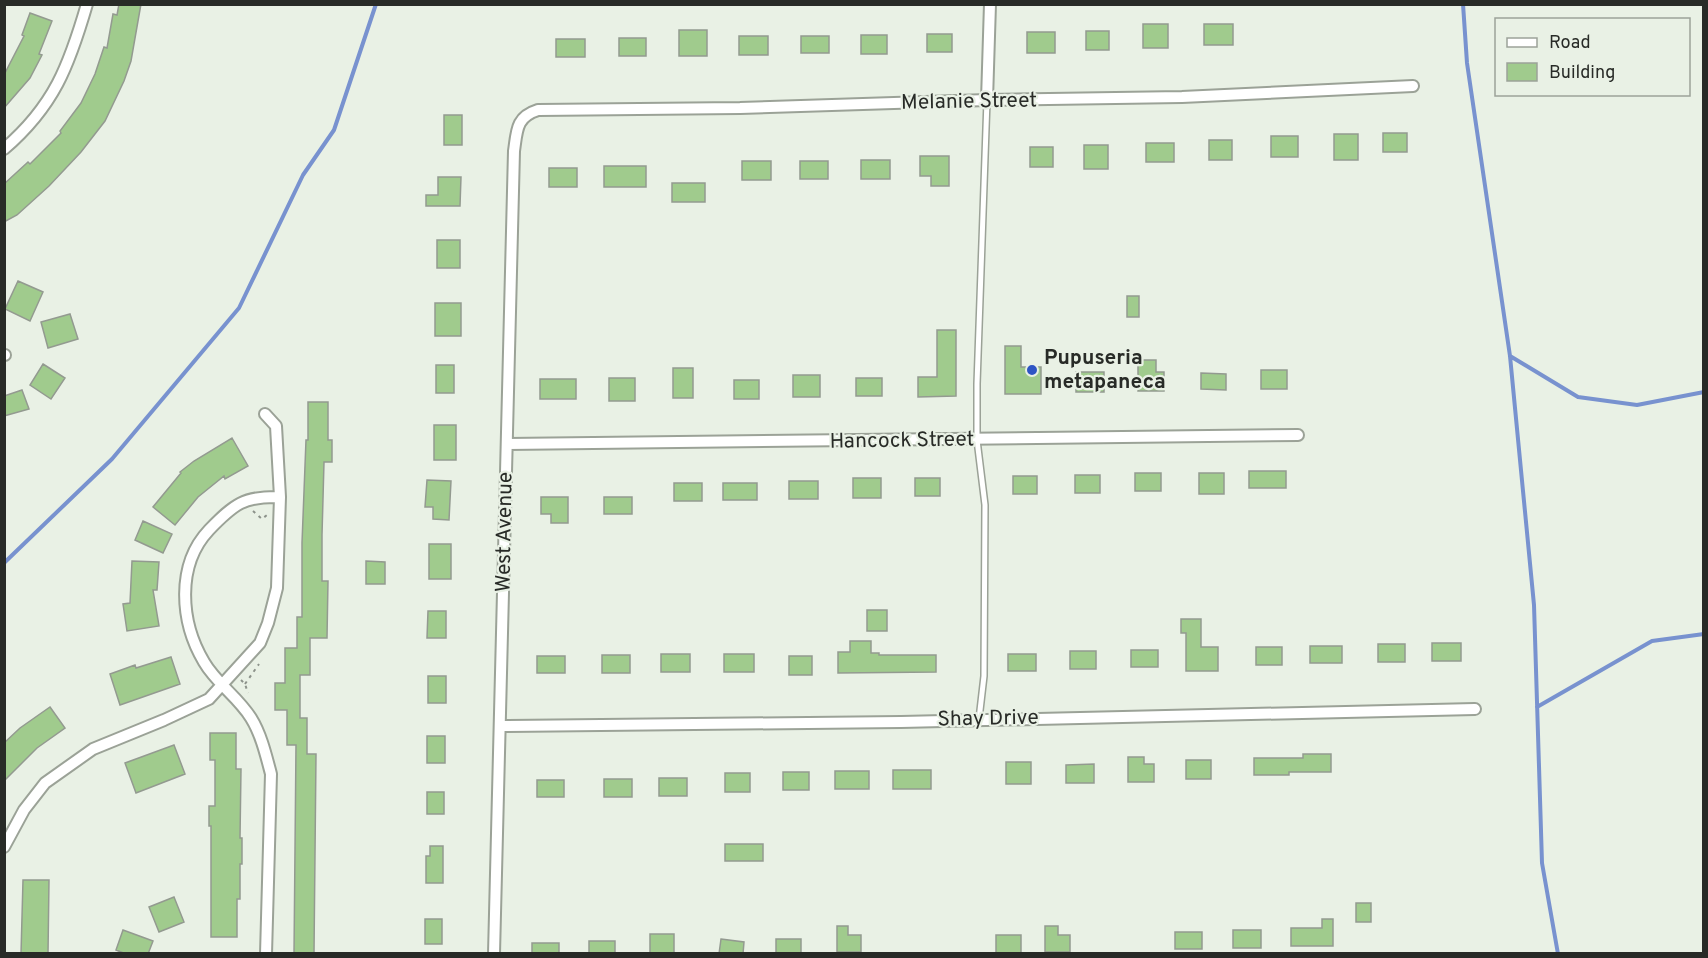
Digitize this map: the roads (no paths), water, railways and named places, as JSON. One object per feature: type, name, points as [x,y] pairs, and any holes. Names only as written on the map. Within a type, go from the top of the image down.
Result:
[{"type":"street","points":[[987,100],[990,4]]},
{"type":"street","points":[[4,149],[25,131],[64,75],[79,37],[84,5]]},
{"type":"street","name":"Melanie Street","points":[[526,114],[538,110],[740,108],[987,100],[1182,97],[1413,86]]},
{"type":"street","name":"West Avenue","points":[[494,954],[514,151],[519,124],[526,114]]},
{"type":"street","points":[[4,847],[24,810],[45,783],[93,749],[209,699],[260,643],[277,588],[280,500],[276,426],[265,414]]},
{"type":"street","name":"Hancock Street","points":[[507,444],[1298,435]]},
{"type":"street","points":[[266,954],[271,774],[263,746],[251,718],[204,663],[194,643],[184,596],[187,572],[199,541],[239,502],[258,496],[280,500]]},
{"type":"street","name":"Shay Drive","points":[[500,726],[1475,709]]},
{"type":"lane","points":[[979,719],[984,676],[985,505],[977,440],[977,384],[987,100]]},
{"type":"waterway","points":[[4,563],[112,459],[239,308],[303,175],[334,130],[376,4]]},
{"type":"waterway","points":[[1463,4],[1467,63],[1510,356],[1534,605],[1542,863],[1558,954]]},
{"type":"waterway","points":[[1510,356],[1578,397],[1637,405],[1704,392]]},
{"type":"waterway","points":[[1537,707],[1652,641],[1704,634]]},
{"type":"place","name":"Pupuseria metapaneca","points":[[1032,370]]}]
